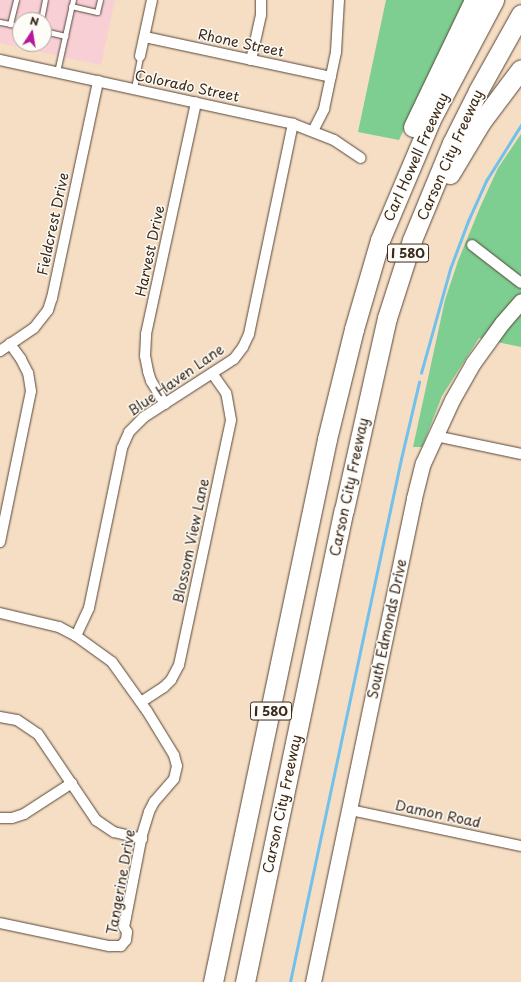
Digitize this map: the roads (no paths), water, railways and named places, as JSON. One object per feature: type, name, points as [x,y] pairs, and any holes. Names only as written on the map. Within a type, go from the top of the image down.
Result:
[{"type":"highway","points":[[327,439],[329,397],[370,235],[416,120],[474,0]]},
{"type":"highway","name":"Carl Howell Freeway","points":[[327,439],[354,329],[380,240],[431,119],[494,0]]},
{"type":"highway","name":"Carson City Freeway","points":[[245,982],[382,335],[408,252],[432,188],[452,143],[478,91],[521,14]]},
{"type":"highway","points":[[344,510],[392,326],[424,230],[443,188],[465,148],[488,112],[521,69]]},
{"type":"highway","name":"I 580","points":[[213,982],[327,439]]},
{"type":"street","points":[[140,56],[152,0]]},
{"type":"street","points":[[252,60],[261,16],[261,0]]},
{"type":"street","points":[[313,131],[322,118],[331,77],[339,33],[339,0]]},
{"type":"street","name":"Rhone Street","points":[[145,37],[331,77]]},
{"type":"street","name":"Colorado Street","points":[[0,61],[134,88],[294,124],[334,140],[362,158]]},
{"type":"street","name":"Fieldcrest Drive","points":[[0,351],[34,328],[48,310],[52,298],[98,81]]},
{"type":"street","name":"Harvest Drive","points":[[165,404],[151,381],[148,371],[145,356],[146,334],[196,102]]},
{"type":"street","name":"Blue Haven Lane","points":[[76,636],[89,608],[122,448],[131,428],[234,358],[244,347],[249,334],[294,124]]},
{"type":"street","points":[[472,245],[521,283]]},
{"type":"street","name":"South Edmonds Drive","points":[[313,982],[414,498],[423,463],[452,400],[473,363],[502,323],[521,301]]},
{"type":"street","points":[[0,542],[31,391],[28,373],[21,359],[10,344]]},
{"type":"street","name":"Blossom View Lane","points":[[141,702],[164,687],[171,680],[179,665],[230,420],[226,393],[212,373]]},
{"type":"street","points":[[435,436],[521,454]]},
{"type":"street","points":[[0,613],[37,620],[59,627],[76,636],[112,662],[141,702]]},
{"type":"street","name":"Tangerine Drive","points":[[0,923],[108,946],[122,946],[126,940],[127,932],[124,927],[149,812],[154,802],[174,779],[176,771],[174,755],[141,702]]},
{"type":"street","points":[[0,717],[17,720],[38,734],[96,820],[114,832],[142,839]]},
{"type":"street","points":[[0,818],[12,818],[24,814],[72,783]]},
{"type":"street","name":"Damon Road","points":[[350,810],[521,846]]},
{"type":"lane","points":[[0,22],[10,24],[16,0]]},
{"type":"lane","points":[[43,12],[45,0]]},
{"type":"lane","points":[[57,72],[72,0]]},
{"type":"lane","points":[[71,6],[97,12],[100,0]]},
{"type":"lane","points":[[52,34],[65,36]]},
{"type":"lane","points":[[134,88],[140,56]]},
{"type":"waterway","points":[[421,373],[450,269],[468,221],[486,181],[521,125]]},
{"type":"waterway","points":[[290,982],[401,459],[419,382]]}]
